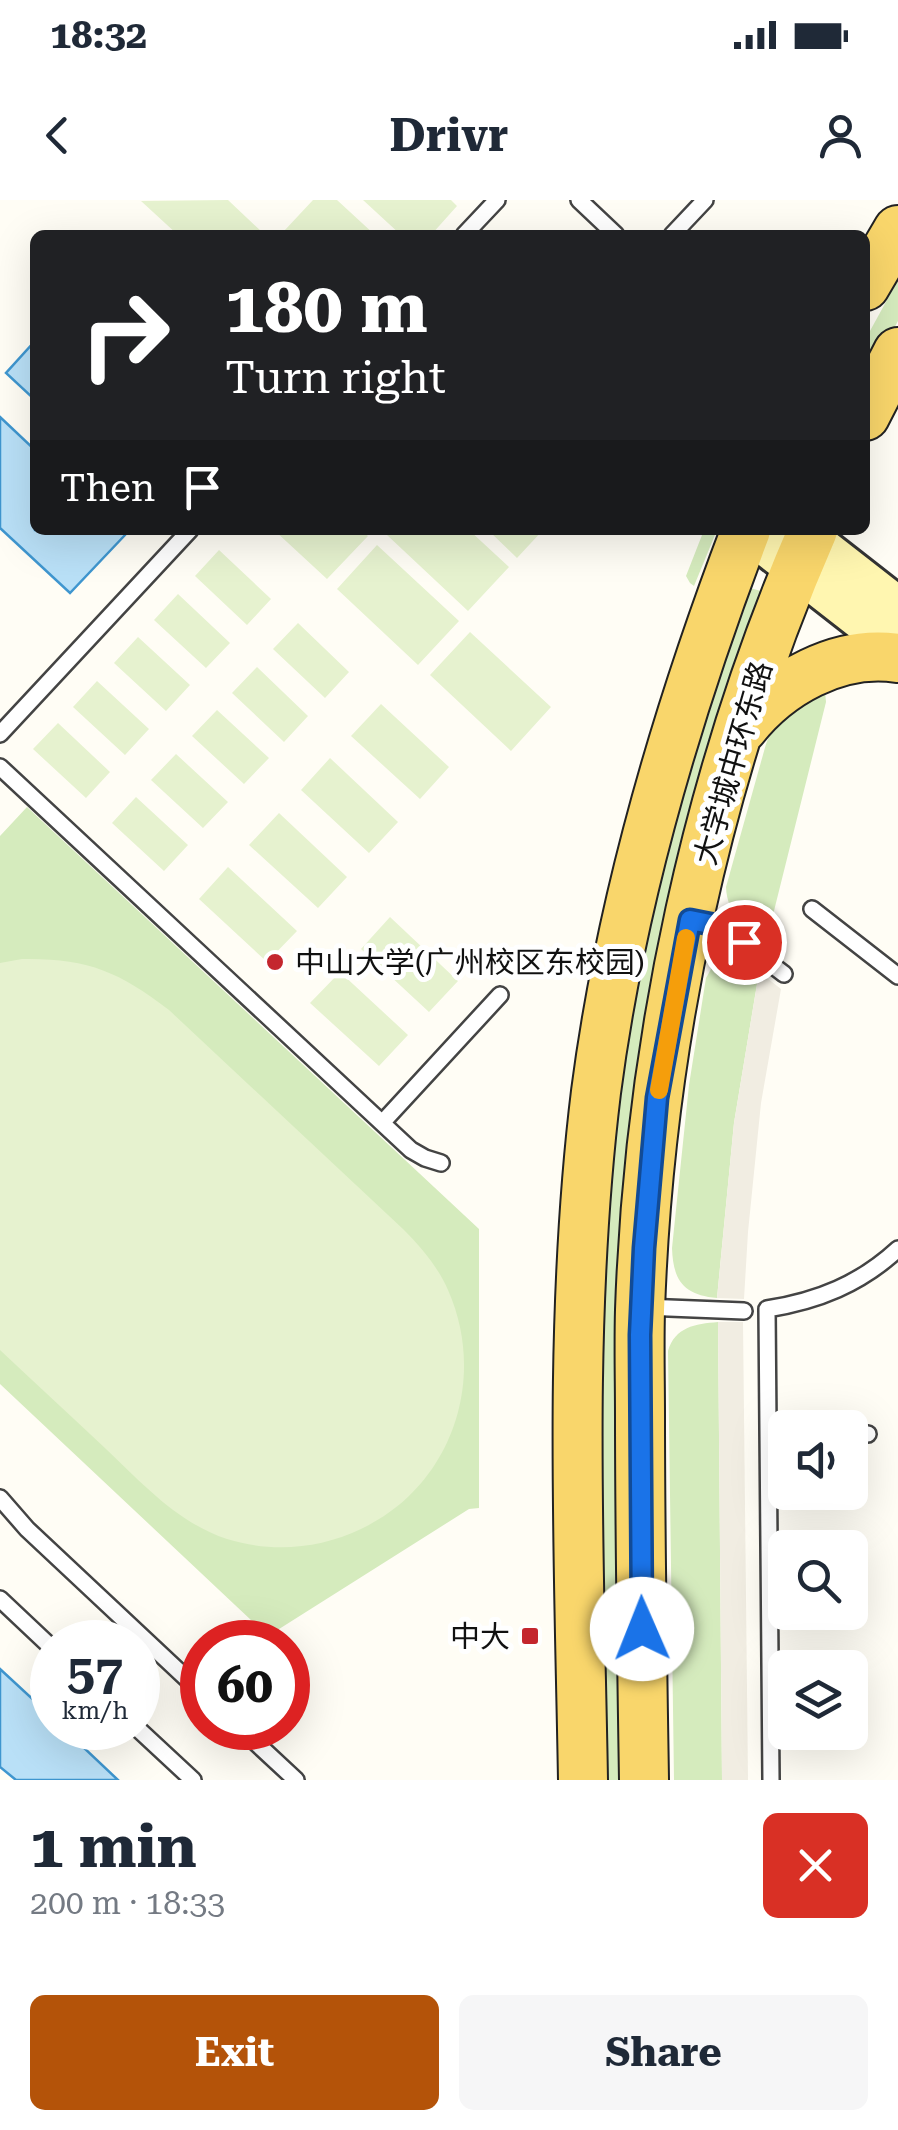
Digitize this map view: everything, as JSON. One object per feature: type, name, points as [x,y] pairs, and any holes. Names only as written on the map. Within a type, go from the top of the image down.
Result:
[{"type":"main road","points":[[870,278],[898,230]]},
{"type":"main road","points":[[870,406],[898,352]]},
{"type":"main road","name":"大学城中环东路","points":[[583,1780],[578,1320],[596,1091],[624,933],[660,782],[700,655],[745,535]]},
{"type":"main road","name":"大学城中环东路","points":[[644,1780],[640,1307],[657,1098],[690,920],[719,798],[804,542]]},
{"type":"main road","points":[[740,732],[774,696],[815,671],[857,658],[898,658]]},
{"type":"street","points":[[771,535],[804,542],[898,609]]},
{"type":"street","points":[[804,542],[898,647]]},
{"type":"lane","points":[[469,230],[497,200]]},
{"type":"lane","points":[[578,200],[611,230]]},
{"type":"lane","points":[[677,230],[705,200]]},
{"type":"lane","points":[[0,734],[185,535]]},
{"type":"lane","points":[[0,766],[411,1150],[442,1164]]},
{"type":"lane","points":[[812,909],[898,976]]},
{"type":"lane","points":[[690,920],[724,930],[784,974]]},
{"type":"lane","points":[[382,1123],[500,995]]},
{"type":"lane","points":[[774,1410],[767,1309],[834,1292],[875,1269],[898,1249]]},
{"type":"lane","points":[[640,1307],[744,1310]]},
{"type":"lane","points":[[0,1498],[28,1530],[180,1672]]},
{"type":"lane","points":[[771,1780],[775,1510]]},
{"type":"lane","points":[[0,1599],[30,1627]]},
{"type":"lane","points":[[160,1749],[193,1780]]},
{"type":"lane","points":[[264,1750],[296,1780]]},
{"type":"green space","points":[[228,200],[260,230],[173,230],[141,201]]},
{"type":"green space","points":[[313,200],[337,200],[370,230],[285,230]]},
{"type":"green space","points":[[363,200],[451,200],[457,206],[435,230],[396,230]]},
{"type":"green space","points":[[898,280],[898,321],[870,373],[870,331]]},
{"type":"green space","points":[[279,535],[368,536],[327,579]]},
{"type":"green space","points":[[387,535],[474,535],[509,567],[468,611]]},
{"type":"green space","points":[[493,535],[538,535],[517,558]]},
{"type":"green space","points":[[702,535],[715,535],[694,586],[686,576]]},
{"type":"green space","points":[[377,545],[459,621],[418,665],[337,589]]},
{"type":"green space","points":[[219,550],[271,599],[247,625],[195,576]]},
{"type":"green space","points":[[745,589],[765,595],[689,853],[628,1780],[600,1780],[595,1466],[610,1133],[659,856]]},
{"type":"green space","points":[[178,594],[230,643],[206,668],[154,620]]},
{"type":"green space","points":[[298,623],[349,672],[325,698],[273,649]]},
{"type":"green space","points":[[470,632],[551,707],[511,751],[430,675]]},
{"type":"green space","points":[[138,637],[190,685],[166,711],[114,663]]},
{"type":"green space","points":[[257,667],[308,716],[284,742],[232,693]]},
{"type":"green space","points":[[97,681],[149,729],[125,755],[73,707]]},
{"type":"green space","points":[[825,691],[826,702],[766,943],[734,913],[726,887],[775,721]]},
{"type":"green space","points":[[381,704],[449,767],[420,799],[351,736]]},
{"type":"green space","points":[[217,710],[269,758],[244,784],[192,736]]},
{"type":"green space","points":[[58,723],[110,772],[86,798],[33,749]]},
{"type":"green space","points":[[176,754],[228,802],[203,828],[151,780]]},
{"type":"green space","points":[[330,758],[398,822],[369,853],[301,790]]},
{"type":"green space","points":[[136,797],[188,845],[164,871],[112,823]]},
{"type":"green space","points":[[27,807],[479,1229],[479,1508],[469,1509],[293,1620],[251,1620],[0,1384],[0,836]]},
{"type":"green space","points":[[279,813],[347,877],[318,908],[249,845]]},
{"type":"green space","points":[[228,867],[297,931],[267,962],[199,899]]},
{"type":"green space","points":[[390,917],[458,981],[429,1012],[361,949]]},
{"type":"green space","points":[[732,956],[759,972],[734,1123],[717,1298],[696,1294],[682,1284],[672,1248],[689,1085],[706,978],[715,962]]},
{"type":"green space","points":[[22,959],[65,961],[101,969],[134,985],[169,1010],[403,1229],[434,1265],[448,1290],[459,1324],[464,1359],[462,1394],[439,1459],[418,1487],[392,1510],[345,1536],[312,1545],[261,1546],[209,1532],[148,1489],[0,1350],[0,963]]},
{"type":"green space","points":[[340,972],[408,1035],[379,1066],[310,1003]]},
{"type":"green space","points":[[718,1322],[722,1780],[674,1780],[668,1351],[681,1332]]},
{"type":"shaded area","points":[[759,972],[781,989],[761,1103],[744,1299],[717,1298],[734,1123]]},
{"type":"shaded area","points":[[718,1322],[743,1322],[748,1780],[722,1780]]},
{"type":"water","points":[[30,347],[30,395],[6,373]]},
{"type":"water","points":[[0,417],[30,445],[30,535],[125,535],[70,593],[0,528]]},
{"type":"water","points":[[0,1669],[30,1697],[30,1750],[86,1750],[118,1780],[16,1780],[0,1767]]},
{"type":"slow traffic","points":[[659,1090],[686,938]]},
{"type":"place","name":"中山大学(广州校区东校园)","points":[[275,962]]},
{"type":"place","name":"中大","points":[[530,1636]]},
{"type":"route","points":[[642,1629],[640,1307],[657,1098],[690,920],[715,925],[744,942]]}]
